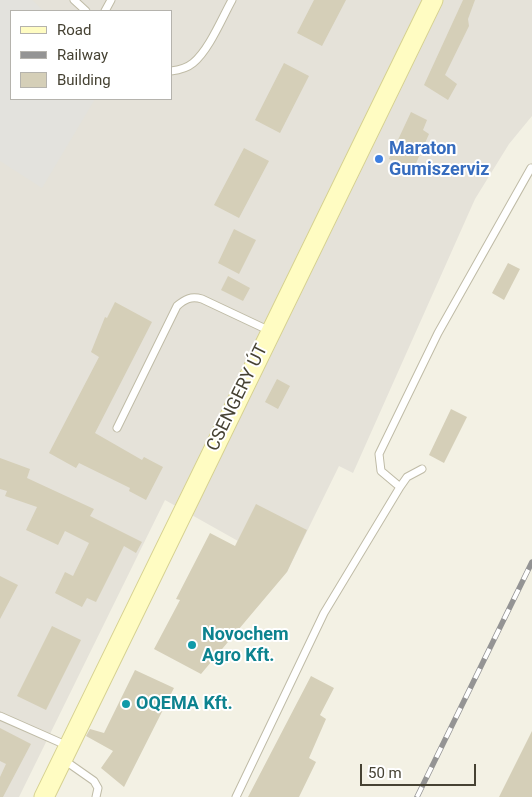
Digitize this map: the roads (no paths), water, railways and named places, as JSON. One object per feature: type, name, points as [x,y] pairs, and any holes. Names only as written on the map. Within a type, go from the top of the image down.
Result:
[{"type":"main road","name":"CSENGERY ÚT","points":[[44,797],[433,0]]},
{"type":"lane","points":[[74,0],[85,10]]},
{"type":"lane","points":[[172,71],[184,68],[193,63],[202,52],[232,0]]},
{"type":"lane","points":[[400,487],[381,471],[379,454],[438,333],[531,168]]},
{"type":"lane","points":[[116,428],[177,306],[182,301],[194,297],[202,299],[271,331]]},
{"type":"lane","points":[[236,797],[324,613],[400,487],[407,477],[422,469]]},
{"type":"lane","points":[[0,716],[65,753],[94,781],[98,788],[96,797]]},
{"type":"railway","points":[[417,797],[532,562]]},
{"type":"place","name":"Maraton Gumiszerviz","points":[[379,159]]},
{"type":"place","name":"Novochem Agro Kft.","points":[[192,645]]},
{"type":"place","name":"OQEMA Kft.","points":[[126,704]]}]
